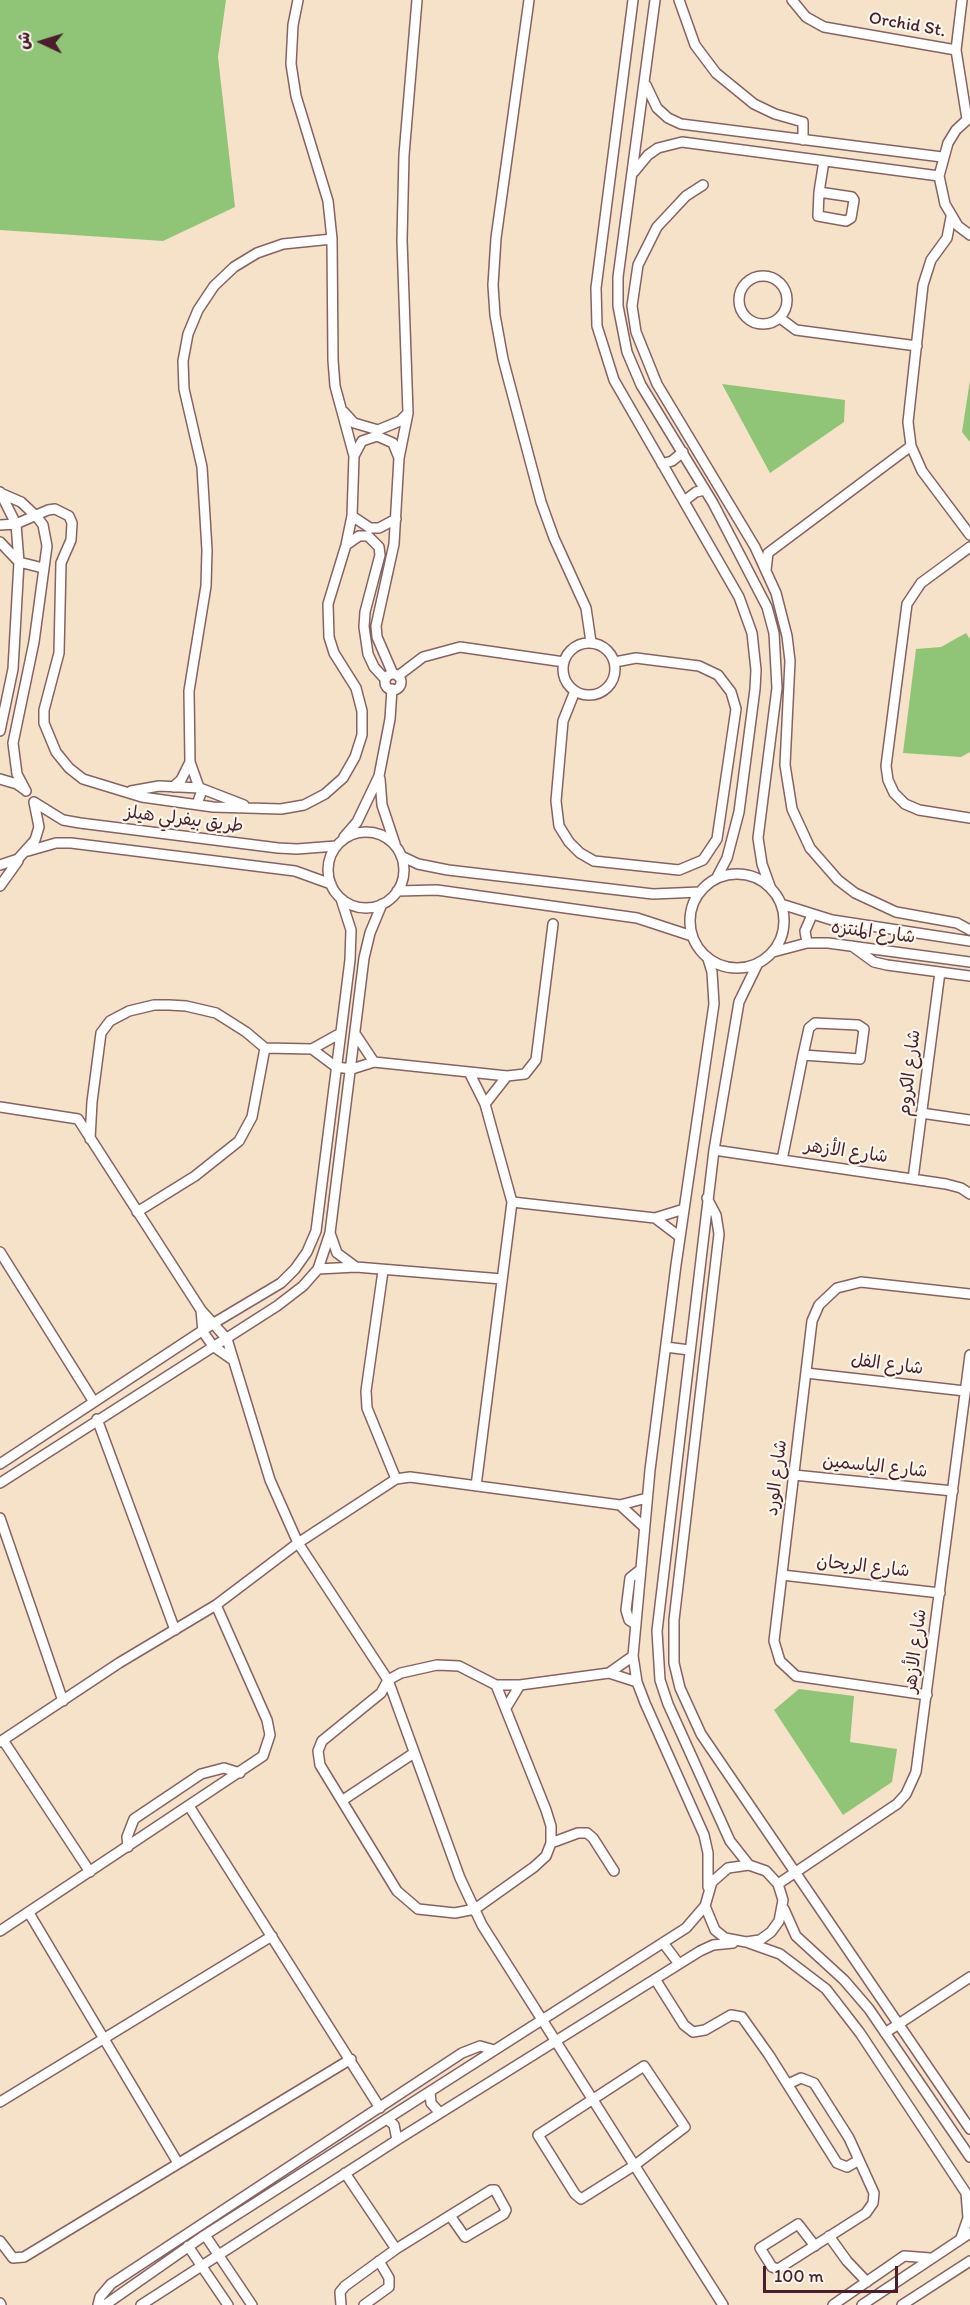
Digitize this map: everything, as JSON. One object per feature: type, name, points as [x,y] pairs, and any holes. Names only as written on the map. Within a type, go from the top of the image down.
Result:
[{"type":"street","points":[[0,525],[16,524],[48,510],[62,511],[69,516],[73,532],[61,563],[62,631],[59,653],[44,710],[47,736],[69,768],[83,779],[130,791],[142,797],[197,804],[281,809],[293,807],[325,794],[343,778],[355,757],[362,735],[362,711],[356,688],[334,653],[327,621],[331,588],[346,545],[352,516],[354,456],[335,386],[332,239],[328,201],[294,85],[291,64],[293,25],[298,0]]},
{"type":"street","points":[[0,1464],[214,1323],[281,1283],[295,1269],[316,1231],[339,1034],[352,947],[348,916],[341,899],[330,884],[328,864],[338,843],[357,822],[379,776],[389,728],[392,689],[400,685],[392,676],[376,626],[390,570],[396,519],[399,458],[408,412],[402,240],[404,155],[417,0]]},
{"type":"street","points":[[529,0],[496,238],[493,285],[495,315],[503,359],[541,502],[554,538],[586,608],[591,642]]},
{"type":"street","points":[[633,0],[596,307],[606,362],[739,597],[752,633],[756,689],[736,826],[727,858],[716,879],[700,892],[691,913],[692,936],[708,959],[728,968],[748,967],[773,952],[781,937],[784,920],[780,904],[771,890],[762,864],[758,838],[775,715],[777,688],[774,633],[757,583],[683,452],[641,385],[622,335],[618,306],[618,277],[655,0]]},
{"type":"street","points":[[679,0],[695,45],[716,74],[754,104],[775,114],[803,122],[803,140]]},
{"type":"street","name":"Orchid St.","points":[[792,0],[806,17],[824,27],[956,50]]},
{"type":"street","points":[[962,0],[956,50],[958,74],[967,100],[968,118],[956,130],[942,157],[939,176],[941,190],[951,217],[968,235]]},
{"type":"street","points":[[645,80],[649,95],[657,108],[668,118],[681,124],[942,157]]},
{"type":"street","points":[[633,174],[648,155],[658,148],[682,142],[939,176]]},
{"type":"street","points":[[819,192],[852,197],[854,200],[851,218],[846,221],[818,216],[819,192],[824,161]]},
{"type":"street","points":[[703,185],[670,210],[646,245],[633,285],[632,306],[636,332],[657,384],[755,547],[776,593],[787,636],[790,661],[785,765],[792,808],[800,829],[823,865],[847,886],[874,903],[896,912],[957,923],[970,930]]},
{"type":"street","points":[[951,217],[947,238],[938,248],[926,272],[908,410],[911,446],[922,471],[970,535]]},
{"type":"street","points":[[947,238],[968,235]]},
{"type":"street","points":[[197,804],[201,797],[190,762],[189,691],[206,586],[207,550],[201,467],[184,389],[183,361],[188,334],[198,310],[214,286],[234,267],[257,253],[283,244],[332,239]]},
{"type":"street","points":[[766,275],[782,283],[788,300],[780,318],[761,324],[745,316],[739,300],[745,283],[755,277],[766,275]]},
{"type":"street","points":[[780,318],[796,330],[917,346]]},
{"type":"street","points":[[622,335],[636,332]]},
{"type":"street","points":[[341,405],[354,423],[393,443],[399,458]]},
{"type":"street","points":[[354,456],[362,441],[390,427],[408,412]]},
{"type":"street","points":[[757,583],[766,572],[768,553],[911,446]]},
{"type":"street","points":[[662,464],[676,459],[683,452]]},
{"type":"street","points":[[684,501],[696,492],[705,490]]},
{"type":"street","points":[[0,492],[21,502],[37,516],[43,525],[47,546],[34,642],[13,745],[17,774],[34,802],[39,827],[28,851],[18,859],[0,886]]},
{"type":"street","points":[[0,492],[16,524],[19,562],[16,639],[9,698],[0,731]]},
{"type":"street","points":[[352,516],[369,532],[380,555],[364,612],[365,640],[374,667],[392,676]]},
{"type":"street","points":[[346,545],[359,536],[396,519]]},
{"type":"street","points":[[0,542],[19,562],[43,568]]},
{"type":"street","points":[[738,549],[744,546],[755,547],[768,553]]},
{"type":"street","points":[[970,547],[921,583],[907,604],[886,766],[888,780],[894,793],[905,804],[919,810],[970,818]]},
{"type":"street","points":[[16,639],[34,642]]},
{"type":"street","points":[[591,642],[603,646],[615,662],[614,677],[605,690],[590,695],[575,691],[565,678],[564,662],[577,645],[591,642]]},
{"type":"street","points":[[392,676],[423,657],[460,647],[564,662]]},
{"type":"street","points":[[575,691],[563,721],[556,801],[559,826],[569,842],[580,854],[594,861],[680,870],[703,860],[717,839],[736,709],[731,692],[718,675],[699,666],[636,658],[615,662]]},
{"type":"street","points":[[775,715],[788,716]]},
{"type":"street","points":[[172,801],[173,786],[181,780],[190,762]]},
{"type":"street","points":[[0,1483],[97,1419],[227,1339],[303,1286],[318,1269],[330,1233],[366,946],[382,904],[397,891],[402,880],[401,856],[382,805],[379,776]]},
{"type":"street","points":[[0,779],[16,784],[26,791]]},
{"type":"street","points":[[130,791],[173,786],[200,788],[257,808]]},
{"type":"street","name":"طريق بيفرلي هيلز","points":[[34,802],[55,816],[80,823],[278,848],[297,849],[338,843]]},
{"type":"street","points":[[338,843],[363,832],[387,838],[396,846]]},
{"type":"street","name":"طريق بيفرلي هيلز","points":[[28,851],[56,843],[71,843],[295,871],[330,884]]},
{"type":"street","points":[[401,856],[418,864],[448,870],[653,894],[700,892]]},
{"type":"street","points":[[0,865],[18,859]]},
{"type":"street","points":[[716,879],[740,874],[757,879],[771,890]]},
{"type":"street","points":[[397,891],[449,891],[637,918],[692,936]]},
{"type":"street","points":[[341,899],[361,908],[382,904]]},
{"type":"street","name":"شارع المنتزه","points":[[780,904],[812,915],[970,941]]},
{"type":"street","points":[[807,943],[806,926],[812,915]]},
{"type":"street","points":[[312,1049],[336,1067],[352,1069],[374,1062],[507,1076],[525,1074],[536,1060],[553,924]]},
{"type":"street","name":"شارع المنتزه","points":[[773,952],[807,943],[852,946],[970,962]]},
{"type":"street","points":[[852,946],[874,962],[970,976]]},
{"type":"street","points":[[708,959],[714,1004],[680,1237],[647,1498],[633,1656],[638,1682],[704,1836],[708,1853],[705,1906],[715,1930],[725,1938],[780,1954],[826,1989],[860,2033],[968,2195],[968,2218],[960,2239]]},
{"type":"street","points":[[750,1865],[730,1841],[668,1704],[657,1656],[657,1631],[714,1150],[740,998],[758,963]]},
{"type":"street","name":"شارع الكروم","points":[[913,1179],[940,972]]},
{"type":"street","points":[[90,1139],[92,1102],[101,1033],[110,1021],[129,1011],[154,1005],[170,1005],[216,1013],[246,1032],[265,1048],[312,1049],[339,1034]]},
{"type":"street","points":[[782,1160],[803,1055],[809,1028],[815,1023],[858,1026],[864,1029],[860,1059],[803,1055]]},
{"type":"street","points":[[356,1035],[374,1062]]},
{"type":"street","points":[[137,1212],[195,1176],[239,1141],[252,1117],[265,1048]]},
{"type":"street","points":[[469,1072],[485,1104],[512,1202],[476,1486]]},
{"type":"street","points":[[485,1104],[507,1076]]},
{"type":"street","points":[[78,1119],[92,1102]]},
{"type":"street","points":[[0,1107],[78,1119]]},
{"type":"street","points":[[921,1113],[970,1120]]},
{"type":"street","points":[[78,1119],[201,1310],[227,1339],[270,1480],[298,1543],[388,1680],[460,1878],[492,1943],[594,2098],[723,2305]]},
{"type":"street","name":"شارع الأزهر","points":[[714,1150],[913,1179],[961,1188],[970,1194]]},
{"type":"street","points":[[707,1198],[716,1215],[719,1234],[674,1620],[674,1663],[680,1688],[701,1734],[970,2129]]},
{"type":"street","points":[[512,1202],[655,1218],[684,1209]]},
{"type":"street","points":[[655,1218],[680,1237]]},
{"type":"street","points":[[316,1231],[330,1233]]},
{"type":"street","points":[[330,1233],[337,1253],[356,1267]]},
{"type":"street","points":[[0,1252],[94,1402]]},
{"type":"street","points":[[318,1269],[356,1267],[502,1279]]},
{"type":"street","points":[[383,1271],[366,1391],[367,1408],[396,1479]]},
{"type":"street","name":"شارع الورد","points":[[927,1695],[806,1679],[787,1670],[780,1661],[774,1641],[815,1313],[827,1295],[837,1288],[861,1282],[970,1294]]},
{"type":"street","points":[[201,1310],[203,1332],[213,1346],[233,1359]]},
{"type":"street","points":[[666,1347],[689,1350]]},
{"type":"street","name":"شارع الأزهر","points":[[778,1884],[897,1804],[906,1794],[916,1772],[970,1355]]},
{"type":"street","name":"شارع الفل","points":[[806,1373],[965,1391]]},
{"type":"street","points":[[97,1419],[175,1630]]},
{"type":"street","points":[[37,1441],[43,1454]]},
{"type":"street","name":"شارع الياسمين","points":[[794,1475],[953,1491]]},
{"type":"street","points":[[90,1872],[2,1741],[216,1605],[298,1543],[396,1479],[411,1477],[620,1505],[647,1498]]},
{"type":"street","points":[[620,1505],[644,1527]]},
{"type":"street","points":[[0,1518],[63,1701]]},
{"type":"street","name":"شارع الريحان","points":[[782,1575],[940,1593]]},
{"type":"street","points":[[0,1931],[263,1756],[270,1735],[267,1720],[216,1605]]},
{"type":"street","points":[[609,1673],[633,1656]]},
{"type":"street","points":[[496,1685],[546,1810],[551,1843],[546,1856],[534,1868],[475,1909],[455,1914],[418,1909],[408,1903],[397,1891],[320,1765],[319,1746],[322,1741],[381,1694],[388,1680],[400,1673],[417,1668],[448,1665],[471,1670],[496,1685],[520,1685],[609,1673],[638,1682]]},
{"type":"street","points":[[506,1708],[520,1685]]},
{"type":"street","points":[[342,1800],[414,1753]]},
{"type":"street","points":[[128,1847],[127,1837],[134,1819],[201,1774],[224,1768],[240,1773]]},
{"type":"street","points":[[189,1806],[380,2108]]},
{"type":"street","points":[[551,1843],[578,1833],[587,1833],[593,1838],[614,1871]]},
{"type":"street","points":[[707,1892],[712,1882],[728,1868],[750,1865],[766,1871],[778,1884],[783,1908],[796,1936],[844,1980],[885,2033],[970,2157]]},
{"type":"street","points":[[105,2305],[205,2235],[542,2019],[664,1944],[686,1928],[705,1906]]},
{"type":"street","points":[[141,2305],[217,2254],[679,1964],[712,1945],[760,1940],[771,1932],[779,1921],[783,1908]]},
{"type":"street","points":[[29,1913],[178,2163]]},
{"type":"street","points":[[0,2102],[272,1936]]},
{"type":"street","points":[[664,1944],[679,1964]]},
{"type":"street","points":[[885,2033],[970,1977]]},
{"type":"street","points":[[655,1979],[684,2025],[693,2032],[705,2030],[731,2015],[742,2017],[839,2165],[847,2167],[859,2160]]},
{"type":"street","points":[[98,2305],[100,2297],[111,2284],[471,2048],[480,2046],[494,2050]]},
{"type":"street","points":[[0,2241],[13,2258],[24,2257],[351,2059]]},
{"type":"street","points":[[644,2066],[683,2124],[683,2131],[635,2165],[581,2199],[575,2194],[539,2139],[540,2132],[644,2066]]},
{"type":"street","points":[[788,2084],[801,2078],[814,2083],[849,2138],[872,2188],[873,2203],[866,2213],[815,2246],[776,2270],[760,2248],[799,2223],[815,2246]]},
{"type":"street","points":[[430,2092],[431,2103],[440,2113]]},
{"type":"street","points":[[387,2119],[394,2125],[397,2140]]},
{"type":"street","points":[[345,2173],[396,2249]]},
{"type":"street","points":[[341,2305],[340,2292],[345,2286],[396,2249],[493,2190],[506,2210],[504,2214],[467,2236],[462,2235],[451,2217]]},
{"type":"street","points":[[862,2305],[970,2233]]},
{"type":"street","points":[[205,2235],[252,2305]]},
{"type":"street","points":[[830,2236],[847,2261],[867,2282]]},
{"type":"street","points":[[188,2246],[228,2305]]},
{"type":"street","points":[[833,2305],[904,2256],[930,2258]]},
{"type":"street","points":[[364,2305],[389,2287],[389,2278],[379,2261]]},
{"type":"street","points":[[847,2261],[857,2288]]},
{"type":"street","points":[[902,2305],[970,2261]]},
{"type":"green space","points":[[0,0],[226,0],[218,57],[235,207],[163,241],[0,230]]},
{"type":"green space","points":[[970,380],[970,442],[962,432]]},
{"type":"green space","points":[[722,384],[845,400],[844,422],[770,473]]},
{"type":"green space","points":[[966,633],[970,639],[970,752],[961,757],[903,753],[916,649],[941,647]]},
{"type":"green space","points":[[799,1689],[854,1696],[850,1742],[897,1749],[892,1782],[843,1815],[774,1710]]}]
